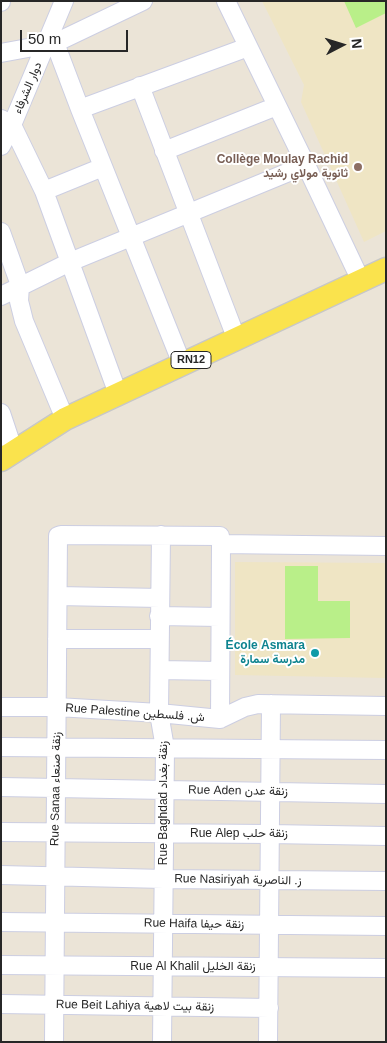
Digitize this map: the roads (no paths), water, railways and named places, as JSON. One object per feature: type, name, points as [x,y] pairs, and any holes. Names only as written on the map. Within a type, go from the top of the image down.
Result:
[{"type":"main road","name":"RN12","points":[[8,456],[65,419],[386,269]]},
{"type":"street","name":"دوار الشرفاء","points":[[1,146],[7,122],[51,44],[64,1]]},
{"type":"street","points":[[1,53],[51,44],[143,1]]},
{"type":"street","points":[[226,1],[361,281]]},
{"type":"street","points":[[51,44],[80,109],[182,364]]},
{"type":"street","points":[[80,109],[248,47]]},
{"type":"street","points":[[140,86],[237,340]]},
{"type":"street","points":[[164,150],[277,106]]},
{"type":"street","points":[[7,122],[44,191],[118,394]]},
{"type":"street","points":[[1,296],[70,262],[306,165]]},
{"type":"street","points":[[44,191],[103,167]]},
{"type":"street","points":[[1,232],[20,286],[20,301],[24,321],[65,419]]},
{"type":"street","points":[[1,413],[8,456]]},
{"type":"street","points":[[161,535],[220,536],[220,720]]},
{"type":"street","name":"Rue Sanaa زنقة صنعاء","points":[[54,1042],[58,536],[161,535]]},
{"type":"street","name":"Rue Baghdad زنقة بغداد","points":[[161,535],[159,713],[166,748],[162,1042]]},
{"type":"street","points":[[221,544],[386,546]]},
{"type":"street","points":[[58,596],[160,598]]},
{"type":"street","points":[[159,616],[220,617]]},
{"type":"street","points":[[57,639],[159,639]]},
{"type":"street","points":[[160,670],[220,671]]},
{"type":"street","name":"Rue Palestine ش. فلسطين","points":[[1,707],[57,707],[159,713],[220,720],[244,707],[258,704],[386,706]]},
{"type":"street","points":[[268,1042],[271,704]]},
{"type":"street","points":[[1,747],[386,750]]},
{"type":"street","name":"Rue Aden زنقة عدن","points":[[1,787],[386,794]]},
{"type":"street","name":"Rue Alep زنقة حلب","points":[[1,832],[386,836]]},
{"type":"street","name":"Rue Nasiriyah ز. الناصرية","points":[[1,875],[386,881]]},
{"type":"street","name":"Rue Haifa زنقة حيفا","points":[[1,922],[386,926]]},
{"type":"street","name":"Rue Al Khalil زنقة الخليل","points":[[1,965],[386,968]]},
{"type":"street","name":"Rue Beit Lahiya زنقة بيت لاهية","points":[[1,1004],[268,1008]]},
{"type":"place","name":"Collège Moulay Rachid ثانوية مولاي رشيد","points":[[358,167]]},
{"type":"place","name":"École Asmara مدرسة سمارة","points":[[315,653]]}]
